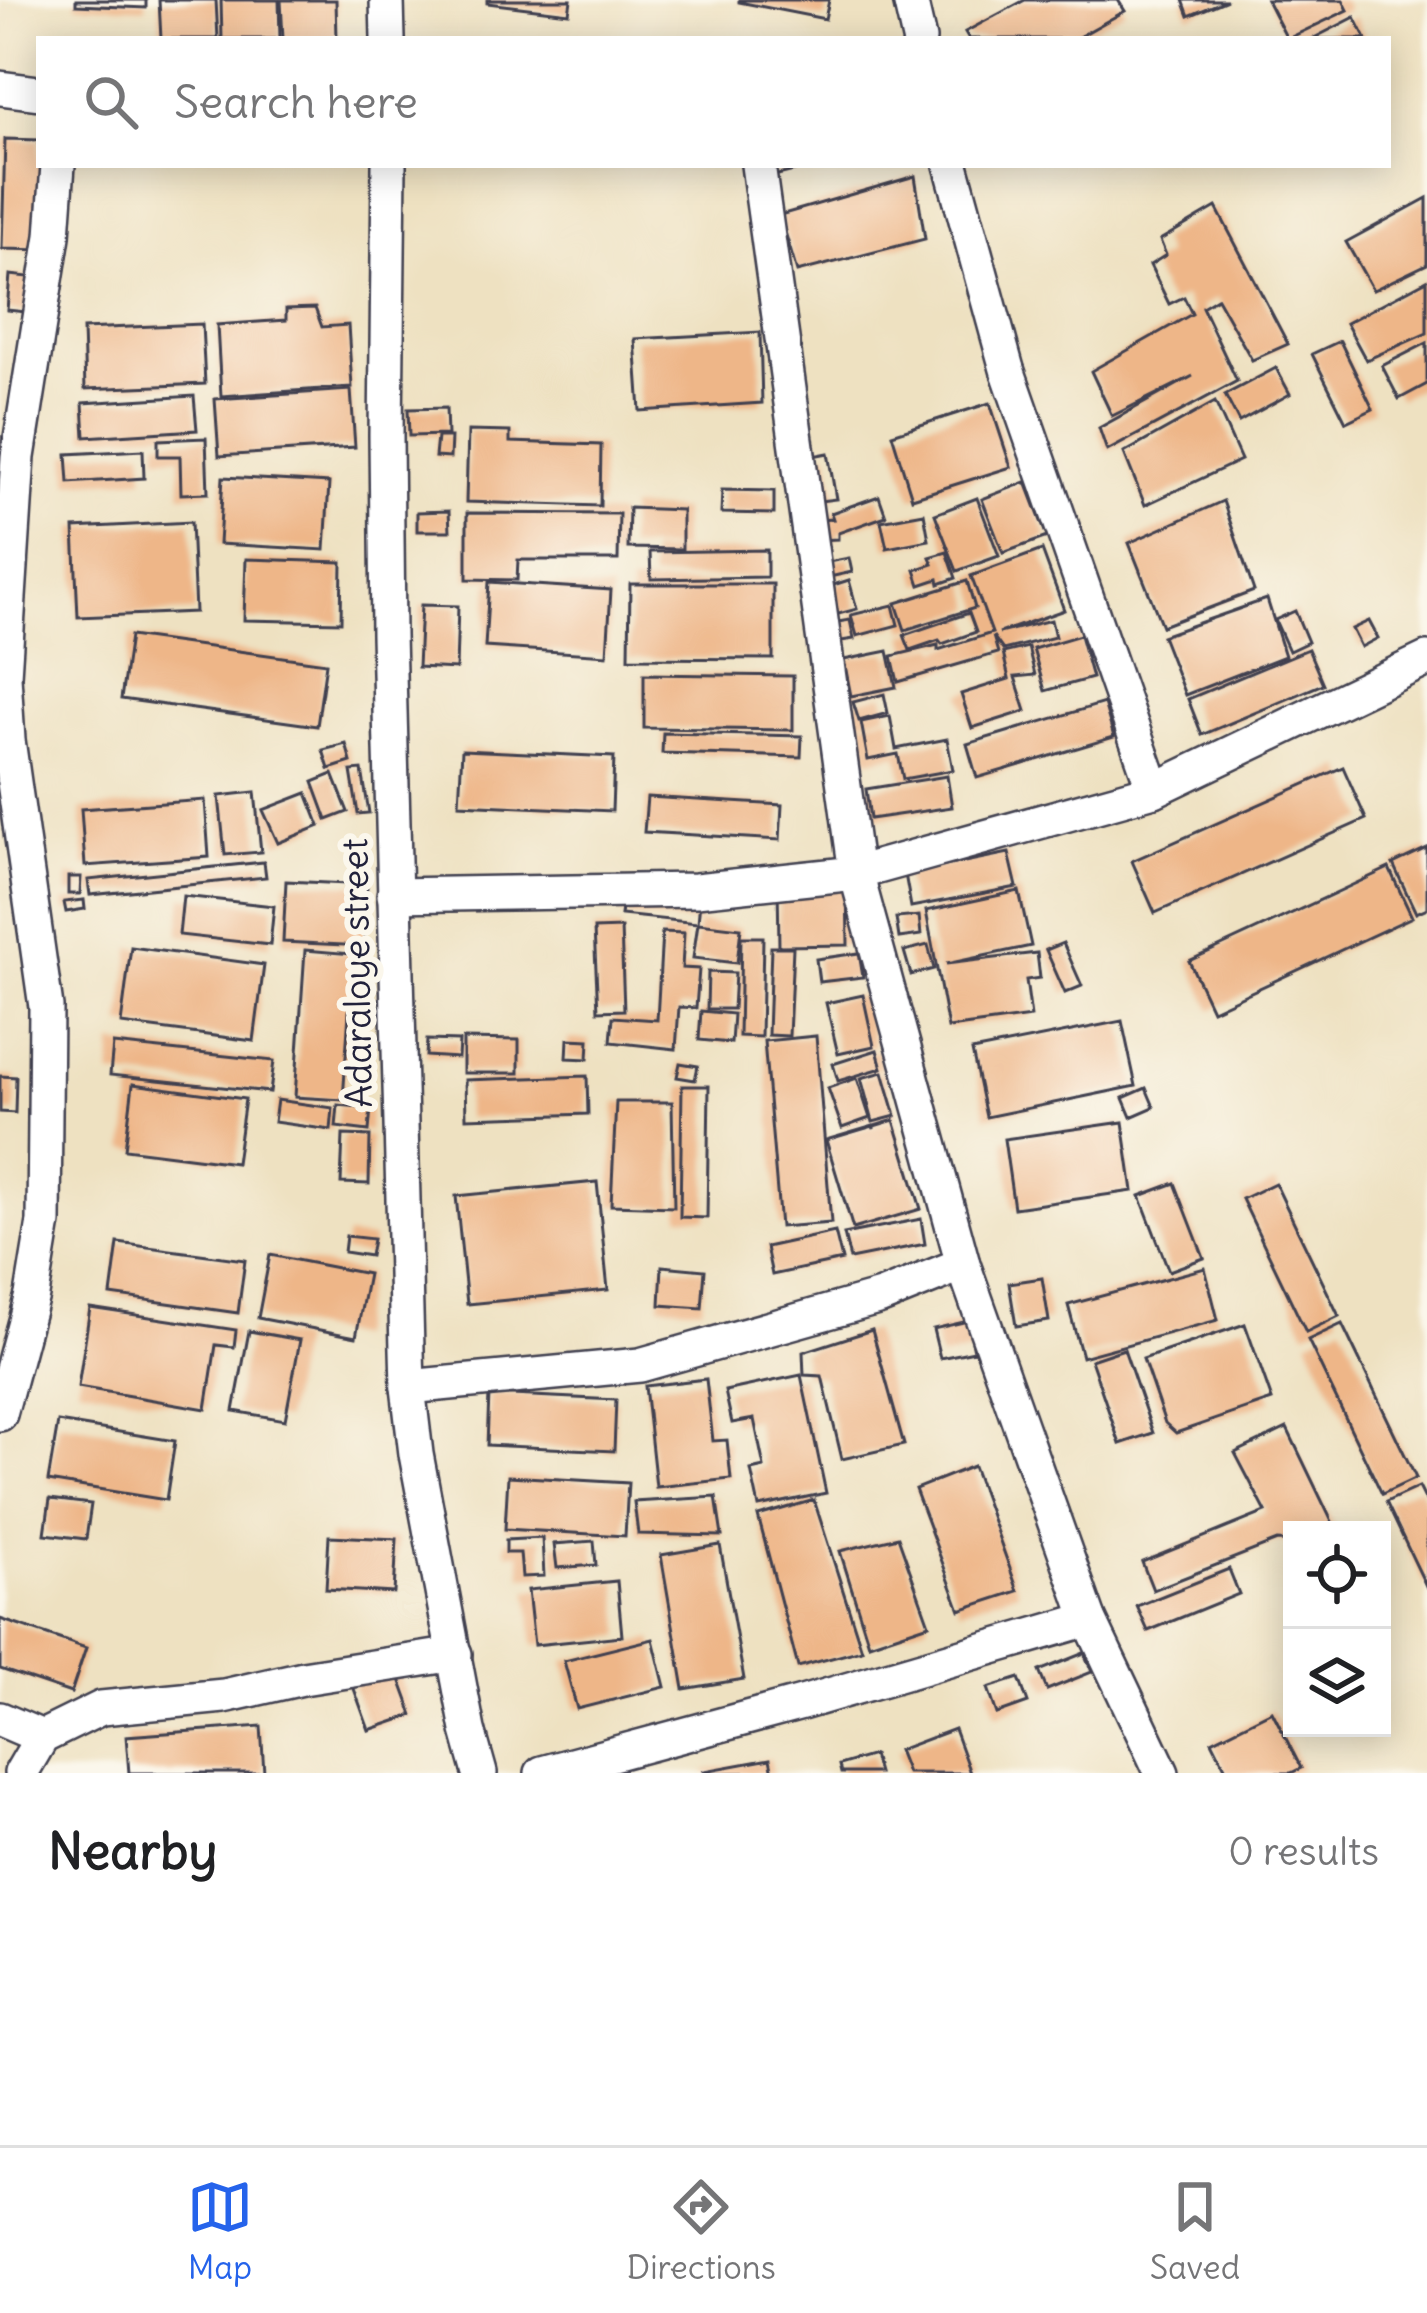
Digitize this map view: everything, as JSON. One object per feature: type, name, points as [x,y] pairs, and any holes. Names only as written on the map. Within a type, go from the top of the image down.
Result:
[{"type":"street","points":[[387,0],[388,36]]},
{"type":"street","points":[[910,0],[918,36]]},
{"type":"street","points":[[0,88],[36,93]]},
{"type":"street","points":[[0,1414],[32,1294],[44,1222],[46,1007],[8,740],[4,676],[9,457],[53,236],[58,168]]},
{"type":"street","name":"Adaraloye street","points":[[389,168],[386,435],[408,1387],[416,1454],[480,1773]]},
{"type":"street","points":[[758,168],[856,873],[963,1264],[1089,1619],[1162,1773]]},
{"type":"street","points":[[952,168],[1007,369],[1154,790]]},
{"type":"street","points":[[394,895],[696,890],[856,873],[1154,790],[1427,659]]},
{"type":"street","points":[[408,1387],[640,1365],[881,1297],[963,1264]]},
{"type":"street","points":[[542,1773],[1089,1619]]},
{"type":"street","points":[[21,1773],[42,1737],[101,1708],[224,1696],[454,1654]]},
{"type":"street","points":[[0,1718],[42,1737]]},
{"type":"building","points":[[76,0],[146,0],[146,8],[76,5]]},
{"type":"building","points":[[159,0],[216,0],[218,36],[161,36]]},
{"type":"building","points":[[221,0],[279,0],[280,36],[222,36]]},
{"type":"building","points":[[281,0],[336,0],[337,36],[283,36]]},
{"type":"building","points":[[487,0],[571,0],[569,13]]},
{"type":"building","points":[[739,0],[829,0],[825,19]]},
{"type":"building","points":[[1025,0],[1118,0],[1125,11],[1080,36],[967,36],[965,32]]},
{"type":"building","points":[[1183,0],[1227,0],[1189,16]]},
{"type":"building","points":[[1267,0],[1343,0],[1348,10],[1285,36]]},
{"type":"building","points":[[1355,17],[1364,36],[1318,36]]},
{"type":"building","points":[[5,139],[36,140],[36,168],[48,168],[46,250],[2,249]]},
{"type":"building","points":[[773,168],[806,168],[774,176]]},
{"type":"building","points":[[915,176],[925,239],[797,272],[780,215]]},
{"type":"building","points":[[1427,198],[1427,264],[1373,290],[1346,242]]},
{"type":"building","points":[[1216,207],[1288,344],[1252,360],[1217,298],[1202,307],[1237,381],[1107,451],[1099,428],[1193,376],[1112,416],[1091,371],[1192,314],[1184,297],[1169,304],[1150,265],[1166,255],[1160,240]]},
{"type":"building","points":[[10,275],[29,277],[26,312],[7,310]]},
{"type":"building","points":[[1427,280],[1427,333],[1366,360],[1346,323]]},
{"type":"building","points":[[315,308],[322,327],[348,325],[352,387],[221,396],[217,325],[286,320],[286,309]]},
{"type":"building","points":[[202,324],[205,384],[85,389],[83,329]]},
{"type":"building","points":[[760,332],[762,403],[640,411],[635,339]]},
{"type":"building","points":[[1340,341],[1373,409],[1346,422],[1312,354]]},
{"type":"building","points":[[1427,343],[1427,384],[1399,399],[1382,366]]},
{"type":"building","points":[[1276,368],[1290,394],[1239,422],[1225,395]]},
{"type":"building","points":[[351,390],[355,447],[219,456],[215,399]]},
{"type":"building","points":[[194,396],[197,430],[85,437],[83,403]]},
{"type":"building","points":[[1215,402],[1241,460],[1145,505],[1124,453]]},
{"type":"building","points":[[990,403],[1011,467],[912,498],[892,434]]},
{"type":"building","points":[[446,408],[447,435],[409,436],[408,409]]},
{"type":"building","points":[[468,431],[510,432],[510,442],[601,445],[600,506],[466,502]]},
{"type":"building","points":[[437,437],[451,437],[450,458],[435,457]]},
{"type":"building","points":[[206,438],[208,493],[181,494],[180,456],[158,456],[158,440]]},
{"type":"building","points":[[143,450],[144,478],[69,483],[67,454]]},
{"type":"building","points":[[828,453],[836,499],[811,502],[803,458]]},
{"type":"building","points":[[223,477],[329,483],[325,550],[219,544]]},
{"type":"building","points":[[1026,482],[1047,537],[1003,553],[982,499]]},
{"type":"building","points":[[722,490],[774,491],[774,514],[721,513]]},
{"type":"building","points":[[879,496],[886,516],[838,533],[838,539],[817,540],[816,520],[833,519],[831,513]]},
{"type":"building","points":[[977,498],[999,556],[957,571],[935,514]]},
{"type":"building","points":[[1223,501],[1254,591],[1162,626],[1129,543]]},
{"type":"building","points":[[629,508],[682,510],[682,549],[628,548]]},
{"type":"building","points":[[449,511],[450,531],[417,531],[417,512]]},
{"type":"building","points":[[467,513],[619,514],[618,560],[518,560],[517,580],[467,579]]},
{"type":"building","points":[[924,513],[929,540],[887,548],[881,521]]},
{"type":"building","points":[[191,522],[195,612],[78,617],[74,528]]},
{"type":"building","points":[[767,550],[767,577],[651,579],[650,552]]},
{"type":"building","points":[[1042,550],[1064,610],[999,633],[1051,620],[1055,637],[1003,650],[993,636],[998,653],[898,682],[892,656],[938,645],[938,650],[992,633],[971,576]]},
{"type":"building","points":[[947,552],[956,578],[920,585],[915,570],[933,564],[930,557]]},
{"type":"building","points":[[849,558],[852,572],[825,578],[823,563]]},
{"type":"building","points":[[246,559],[342,562],[341,622],[244,620]]},
{"type":"building","points":[[849,580],[857,609],[835,615],[827,587]]},
{"type":"building","points":[[967,581],[975,608],[905,630],[896,603]]},
{"type":"building","points":[[489,582],[611,590],[607,655],[485,647]]},
{"type":"building","points":[[630,584],[773,584],[773,659],[629,658]]},
{"type":"building","points":[[1267,599],[1285,656],[1185,695],[1162,636]]},
{"type":"building","points":[[421,605],[458,606],[456,669],[418,667]]},
{"type":"building","points":[[893,605],[898,625],[857,636],[851,615]]},
{"type":"building","points":[[1295,611],[1308,642],[1289,651],[1275,620]]},
{"type":"building","points":[[969,613],[976,632],[910,650],[904,635]]},
{"type":"building","points":[[850,620],[854,639],[835,642],[832,623]]},
{"type":"building","points":[[1369,621],[1378,638],[1361,647],[1352,629]]},
{"type":"building","points":[[1080,635],[1092,678],[1045,691],[1033,649]]},
{"type":"building","points":[[130,636],[326,663],[317,726],[121,699]]},
{"type":"building","points":[[1028,647],[1035,675],[1015,677],[1026,711],[972,728],[961,694],[1009,679],[1003,653]]},
{"type":"building","points":[[1308,649],[1323,684],[1202,735],[1188,699]]},
{"type":"building","points":[[888,651],[896,687],[851,696],[844,660]]},
{"type":"building","points":[[644,674],[793,676],[793,730],[644,728]]},
{"type":"building","points":[[884,694],[888,713],[859,721],[853,702]]},
{"type":"building","points":[[1104,703],[1114,737],[977,778],[967,744]]},
{"type":"building","points":[[890,716],[896,749],[947,739],[953,770],[903,779],[898,754],[868,760],[861,722]]},
{"type":"building","points":[[663,733],[802,736],[801,757],[662,753]]},
{"type":"building","points":[[346,744],[351,762],[329,769],[323,750]]},
{"type":"building","points":[[462,750],[614,757],[612,811],[459,804]]},
{"type":"building","points":[[1343,767],[1366,819],[1155,913],[1132,861]]},
{"type":"building","points":[[362,770],[369,813],[358,814],[351,771]]},
{"type":"building","points":[[333,774],[348,812],[327,820],[313,782]]},
{"type":"building","points":[[947,776],[952,807],[870,819],[866,789]]},
{"type":"building","points":[[255,792],[261,852],[225,855],[219,796]]},
{"type":"building","points":[[307,793],[320,826],[278,843],[263,810]]},
{"type":"building","points":[[647,797],[782,805],[780,840],[644,832]]},
{"type":"building","points":[[205,800],[209,857],[85,866],[81,809]]},
{"type":"building","points":[[1427,848],[1427,908],[1416,913],[1393,864]]},
{"type":"building","points":[[1009,853],[1017,887],[911,907],[905,874]]},
{"type":"building","points":[[264,862],[266,877],[90,895],[88,880]]},
{"type":"building","points":[[1389,868],[1412,917],[1212,1010],[1189,961]]},
{"type":"building","points":[[68,877],[81,877],[80,894],[68,894]]},
{"type":"building","points":[[286,881],[367,885],[364,946],[283,942]]},
{"type":"building","points":[[847,883],[848,945],[779,946],[778,884]]},
{"type":"building","points":[[1019,891],[1031,946],[946,964],[1037,953],[1040,978],[1026,980],[1031,1017],[948,1028],[926,911]]},
{"type":"building","points":[[624,892],[700,900],[698,923],[621,915]]},
{"type":"building","points":[[183,896],[274,906],[270,945],[179,935]]},
{"type":"building","points":[[84,900],[85,909],[66,912],[64,902]]},
{"type":"building","points":[[919,916],[921,935],[899,938],[896,918]]},
{"type":"building","points":[[698,923],[741,928],[737,963],[693,958]]},
{"type":"building","points":[[621,928],[624,1010],[598,1011],[594,929]]},
{"type":"building","points":[[662,932],[684,933],[682,968],[699,969],[696,1008],[679,1007],[676,1049],[611,1042],[613,1017],[657,1020]]},
{"type":"building","points":[[741,937],[763,937],[761,1037],[739,1036]]},
{"type":"building","points":[[1063,943],[1082,986],[1065,993],[1046,950]]},
{"type":"building","points":[[928,945],[934,969],[911,975],[904,951]]},
{"type":"building","points":[[131,947],[264,965],[254,1041],[121,1024]]},
{"type":"building","points":[[771,947],[793,947],[789,1036],[768,1035]]},
{"type":"building","points":[[305,950],[353,954],[343,1100],[295,1097]]},
{"type":"building","points":[[859,953],[863,977],[819,982],[816,959]]},
{"type":"building","points":[[708,972],[735,973],[733,1009],[707,1009]]},
{"type":"building","points":[[863,995],[874,1046],[838,1054],[826,1003]]},
{"type":"building","points":[[701,1011],[733,1014],[731,1043],[699,1040]]},
{"type":"building","points":[[1122,1021],[1136,1086],[986,1117],[972,1051]]},
{"type":"building","points":[[816,1036],[831,1223],[780,1227],[764,1041]]},
{"type":"building","points":[[463,1039],[519,1040],[519,1073],[463,1073]]},
{"type":"building","points":[[568,1039],[589,1040],[588,1059],[567,1058]]},
{"type":"building","points":[[427,1040],[459,1041],[458,1058],[426,1056]]},
{"type":"building","points":[[113,1044],[274,1061],[270,1092],[110,1075]]},
{"type":"building","points":[[877,1050],[882,1068],[838,1081],[833,1064]]},
{"type":"building","points":[[680,1063],[698,1066],[695,1080],[677,1077]]},
{"type":"building","points":[[883,1072],[896,1116],[873,1122],[861,1078]]},
{"type":"building","points":[[0,1076],[16,1077],[15,1113],[0,1112]]},
{"type":"building","points":[[587,1076],[588,1114],[466,1118],[465,1080]]},
{"type":"building","points":[[857,1078],[870,1118],[842,1128],[828,1088]]},
{"type":"building","points":[[133,1084],[245,1099],[236,1163],[125,1149]]},
{"type":"building","points":[[682,1086],[709,1086],[707,1218],[680,1217]]},
{"type":"building","points":[[1146,1088],[1154,1107],[1131,1117],[1123,1098]]},
{"type":"building","points":[[277,1100],[333,1108],[331,1130],[274,1122]]},
{"type":"building","points":[[616,1102],[672,1102],[674,1207],[611,1205]]},
{"type":"building","points":[[338,1105],[371,1108],[369,1131],[336,1127]]},
{"type":"building","points":[[894,1120],[921,1209],[853,1229],[826,1140]]},
{"type":"building","points":[[1123,1122],[1133,1191],[1014,1208],[1004,1139]]},
{"type":"building","points":[[343,1135],[370,1136],[369,1184],[341,1183]]},
{"type":"building","points":[[597,1182],[608,1290],[467,1304],[456,1196]]},
{"type":"building","points":[[1175,1183],[1204,1258],[1169,1271],[1140,1196]]},
{"type":"building","points":[[1275,1183],[1339,1316],[1306,1332],[1242,1199]]},
{"type":"building","points":[[921,1219],[925,1244],[850,1259],[844,1234]]},
{"type":"building","points":[[835,1232],[842,1260],[772,1275],[766,1247]]},
{"type":"building","points":[[346,1236],[373,1239],[370,1256],[344,1252]]},
{"type":"building","points":[[118,1243],[245,1260],[238,1313],[111,1295]]},
{"type":"building","points":[[270,1255],[368,1274],[356,1337],[258,1318]]},
{"type":"building","points":[[662,1266],[705,1270],[702,1308],[660,1305]]},
{"type":"building","points":[[1205,1268],[1218,1320],[1082,1357],[1068,1305]]},
{"type":"building","points":[[1042,1278],[1049,1321],[1016,1326],[1009,1283]]},
{"type":"building","points":[[90,1308],[236,1330],[234,1347],[216,1345],[206,1409],[78,1387]]},
{"type":"building","points":[[968,1321],[974,1351],[940,1358],[933,1329]]},
{"type":"building","points":[[1245,1324],[1272,1400],[1176,1433],[1165,1423],[1143,1359]]},
{"type":"building","points":[[1342,1324],[1416,1478],[1382,1494],[1308,1340]]},
{"type":"building","points":[[872,1330],[904,1445],[842,1459],[822,1376],[804,1375],[803,1352]]},
{"type":"building","points":[[249,1331],[300,1340],[285,1420],[234,1411]]},
{"type":"building","points":[[1124,1349],[1153,1433],[1120,1444],[1091,1360]]},
{"type":"building","points":[[801,1375],[826,1493],[759,1507],[751,1470],[764,1467],[754,1419],[732,1423],[725,1391]]},
{"type":"building","points":[[706,1379],[713,1441],[727,1440],[731,1479],[656,1487],[645,1386]]},
{"type":"building","points":[[489,1394],[616,1400],[614,1451],[487,1445]]},
{"type":"building","points":[[58,1422],[175,1441],[166,1500],[48,1481]]},
{"type":"building","points":[[1287,1428],[1332,1521],[1283,1521],[1283,1541],[1153,1590],[1142,1562],[1266,1512],[1235,1453]]},
{"type":"building","points":[[973,1466],[1018,1591],[960,1610],[915,1489]]},
{"type":"building","points":[[508,1476],[628,1483],[625,1536],[505,1529]]},
{"type":"building","points":[[1419,1487],[1427,1503],[1427,1588],[1386,1502]]},
{"type":"building","points":[[716,1497],[722,1536],[638,1534],[634,1502]]},
{"type":"building","points":[[50,1499],[91,1504],[86,1539],[45,1534]]},
{"type":"building","points":[[814,1500],[862,1650],[798,1667],[758,1516]]},
{"type":"building","points":[[329,1536],[397,1539],[394,1593],[326,1589]]},
{"type":"building","points":[[898,1537],[929,1624],[869,1644],[840,1551]]},
{"type":"building","points":[[542,1538],[544,1576],[522,1577],[520,1553],[506,1553],[506,1540]]},
{"type":"building","points":[[594,1541],[596,1565],[557,1568],[554,1544]]},
{"type":"building","points":[[720,1545],[744,1679],[684,1689],[661,1555]]},
{"type":"building","points":[[1229,1569],[1239,1594],[1148,1631],[1137,1606]]},
{"type":"building","points":[[617,1581],[622,1636],[534,1645],[528,1590]]},
{"type":"building","points":[[0,1619],[86,1648],[71,1693],[0,1669]]},
{"type":"building","points":[[653,1639],[665,1687],[577,1709],[564,1661]]},
{"type":"building","points":[[1084,1653],[1092,1672],[1047,1690],[1039,1671]]},
{"type":"building","points":[[397,1671],[413,1715],[369,1730],[353,1686]]},
{"type":"building","points":[[1019,1678],[1028,1703],[997,1714],[988,1688]]},
{"type":"building","points":[[1272,1711],[1301,1768],[1291,1773],[1228,1773],[1212,1741]]},
{"type":"building","points":[[261,1726],[264,1773],[129,1773],[126,1736]]},
{"type":"building","points":[[954,1729],[970,1773],[907,1773],[898,1750]]},
{"type":"building","points":[[873,1755],[878,1773],[841,1773],[839,1765]]},
{"type":"building","points":[[770,1759],[773,1773],[704,1771]]}]
